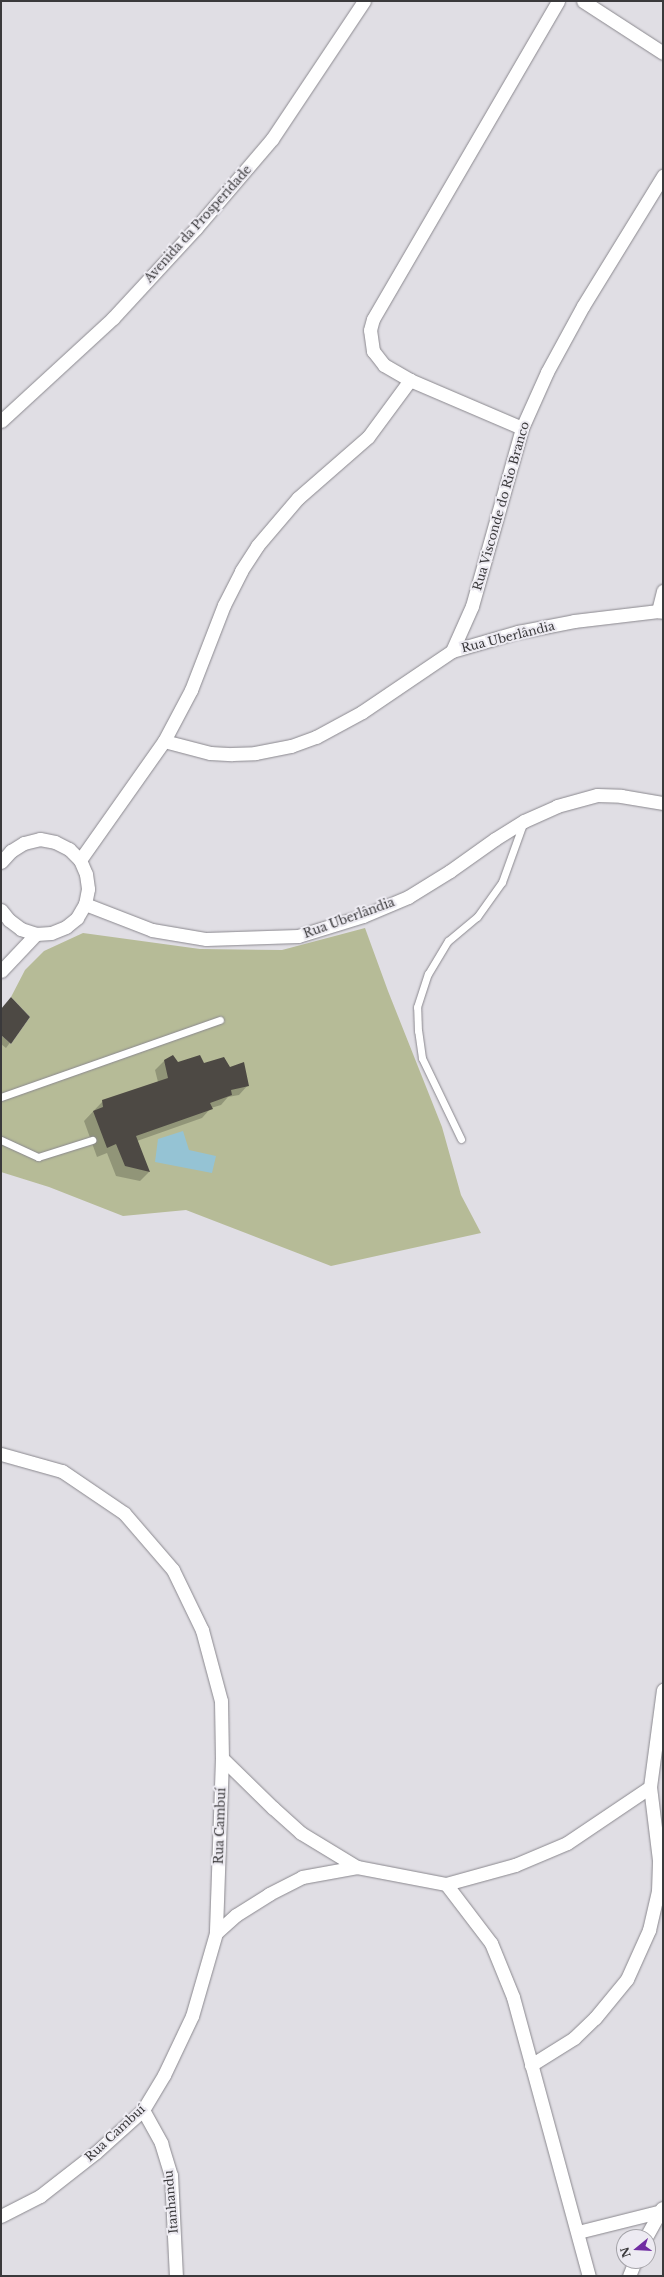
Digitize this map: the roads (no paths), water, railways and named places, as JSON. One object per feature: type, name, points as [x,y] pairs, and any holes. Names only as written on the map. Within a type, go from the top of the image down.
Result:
[{"type":"street","name":"Avenida da Prosperidade","points":[[1,421],[113,318],[196,228],[272,140],[364,1]]},
{"type":"street","points":[[522,428],[410,380],[384,365],[373,351],[370,330],[373,319],[558,1]]},
{"type":"street","points":[[583,1],[663,53]]},
{"type":"street","name":"Rua Visconde do Rio Branco","points":[[452,651],[472,606],[522,428],[547,372],[583,306],[663,176]]},
{"type":"street","points":[[80,860],[164,741],[191,690],[224,604],[241,571],[257,546],[298,498],[368,437],[410,380]]},
{"type":"street","points":[[661,612],[663,591]]},
{"type":"street","name":"Rua Uberlândia","points":[[164,741],[210,753],[232,754],[255,754],[291,746],[316,737],[362,712],[452,651],[518,632],[567,623],[661,612]]},
{"type":"street","name":"Rua Uberlândia","points":[[85,904],[152,930],[206,939],[298,936],[363,916],[408,896],[524,821],[558,806],[597,795],[621,796],[663,803]]},
{"type":"street","points":[[1,862],[11,851],[24,843],[40,840],[55,842],[69,849],[80,860],[86,874],[88,889],[85,904],[77,918],[66,927],[51,933],[36,934],[21,930],[9,920],[1,910]]},
{"type":"street","points":[[1,971],[36,934]]},
{"type":"street","name":"Rua Cambuí","points":[[1,1454],[62,1471],[124,1513],[173,1570],[202,1630],[220,1701],[222,1758],[216,1933],[192,2016],[164,2075],[143,2110],[95,2154],[40,2196],[1,2216]]},
{"type":"street","points":[[531,2065],[574,2038],[595,2018],[627,1979],[649,1930],[658,1891],[659,1860],[657,1832],[650,1787],[663,1690]]},
{"type":"street","points":[[222,1758],[272,1808],[300,1833],[357,1867],[446,1884],[515,1865],[567,1843],[650,1787]]},
{"type":"street","points":[[216,1933],[236,1914],[269,1894],[302,1877],[357,1867]]},
{"type":"street","points":[[446,1884],[491,1943],[513,1997],[589,2276]]},
{"type":"street","name":"Itanhandu","points":[[143,2110],[161,2143],[171,2175],[176,2276]]},
{"type":"street","points":[[578,2232],[660,2210]]},
{"type":"street","points":[[650,2229],[660,2210]]},
{"type":"lane","points":[[460,1139],[422,1058],[418,1031],[417,1007],[428,974],[448,941],[477,917],[502,882],[524,821]]},
{"type":"lane","points":[[1,1097],[220,1020]]},
{"type":"lane","points":[[1,1140],[38,1157],[92,1140]]},
{"type":"water","points":[[183,1131],[189,1150],[216,1156],[212,1173],[155,1162],[158,1139]]}]
